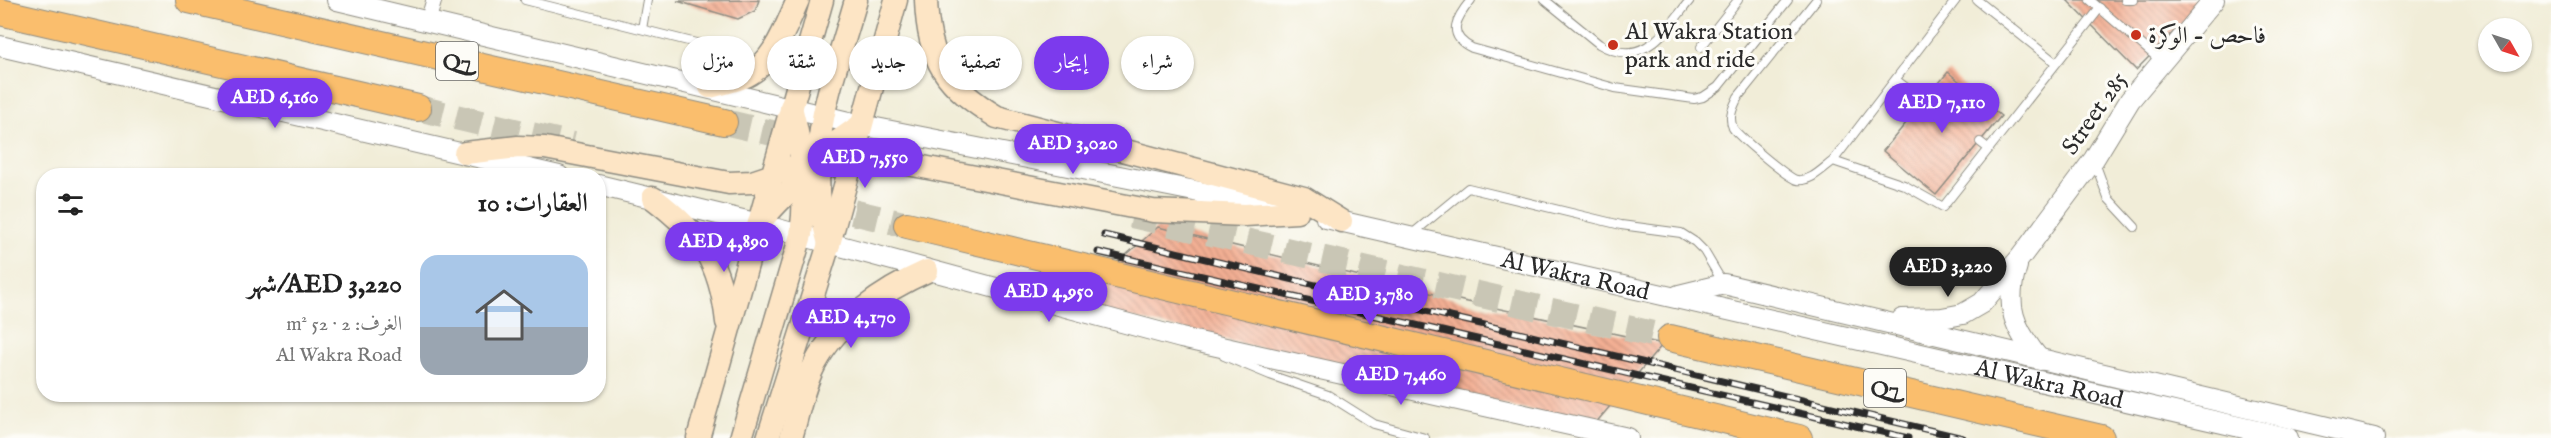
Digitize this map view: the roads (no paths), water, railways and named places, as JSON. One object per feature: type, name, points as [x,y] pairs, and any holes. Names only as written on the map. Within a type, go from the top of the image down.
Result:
[{"type":"highway","name":"Q7","points":[[189,0],[724,122]]},
{"type":"highway","name":"Q7","points":[[0,12],[418,108]]},
{"type":"highway","points":[[908,225],[1799,438]]},
{"type":"highway","name":"Al Wakra Road","points":[[1670,338],[2101,438]]},
{"type":"main road","points":[[755,70],[762,64],[783,33],[798,0]]},
{"type":"main road","points":[[698,438],[790,106],[822,0]]},
{"type":"main road","points":[[741,438],[801,235],[810,167],[856,0]]},
{"type":"main road","points":[[768,438],[829,244],[896,0]]},
{"type":"main road","points":[[926,0],[929,39],[943,72],[966,99],[997,117],[1304,198],[1341,221]]},
{"type":"main road","points":[[790,106],[810,167],[829,244]]},
{"type":"main road","points":[[759,224],[775,203],[810,167],[861,124]]},
{"type":"main road","points":[[465,153],[518,147],[545,148],[729,183],[752,182],[852,158],[876,158],[1153,211],[1245,215],[1297,212]]},
{"type":"main road","points":[[653,198],[685,222],[709,254],[724,292],[728,332]]},
{"type":"main road","points":[[791,438],[812,371],[833,339],[885,292],[927,271]]},
{"type":"street","points":[[337,0],[681,80]]},
{"type":"street","points":[[428,21],[434,0]]},
{"type":"street","name":"Street 285","points":[[1868,319],[1942,318],[1963,314],[1982,303],[2020,258],[2094,159],[2130,100],[2214,0]]},
{"type":"street","points":[[0,45],[526,168]]},
{"type":"street","name":"Al Wakra Road","points":[[723,90],[861,124],[1341,221],[2288,438]]},
{"type":"street","points":[[606,187],[801,235],[927,271],[1182,338],[1628,438]]},
{"type":"street","points":[[2020,258],[2011,284],[2012,312],[2022,339],[2040,360]]},
{"type":"street","points":[[1674,297],[1724,284],[2374,438]]},
{"type":"lane","points":[[525,0],[681,39]]},
{"type":"lane","points":[[642,29],[647,0]]},
{"type":"lane","points":[[1471,0],[1460,14],[1456,30],[1464,44],[1472,48],[1615,88],[1694,99],[1703,97],[1718,87],[1788,0]]},
{"type":"lane","points":[[1545,0],[1599,44],[1608,49],[1631,53],[1651,44],[1690,0]]},
{"type":"lane","points":[[1701,47],[1738,0]]},
{"type":"lane","points":[[1816,0],[1738,97],[1730,115],[1734,129],[1786,175],[1797,180],[1808,179],[1833,161],[1956,0]]},
{"type":"lane","points":[[1977,0],[2056,63]]},
{"type":"lane","points":[[2090,0],[2162,62]]},
{"type":"lane","points":[[2125,0],[2133,0]]},
{"type":"lane","points":[[1833,161],[1904,185],[1943,207],[2100,8]]},
{"type":"lane","points":[[1896,80],[1924,101]]},
{"type":"lane","points":[[1980,142],[1989,149]]},
{"type":"lane","points":[[2094,159],[2108,198],[2135,227]]},
{"type":"lane","points":[[1408,236],[1468,188],[1621,225],[1681,232],[1704,251],[1724,284]]},
{"type":"lane","points":[[1182,338],[1270,375],[1328,395],[1374,424],[1425,438]]},
{"type":"tunnel","points":[[418,108],[573,145]]},
{"type":"tunnel","points":[[724,122],[807,141]]},
{"type":"tunnel","points":[[815,203],[907,225]]},
{"type":"tunnel","points":[[1132,215],[1670,338]]},
{"type":"railway","points":[[1104,235],[1963,438]]},
{"type":"railway","points":[[1098,252],[1908,438]]},
{"type":"place","name":"فاحص - الوكرة","points":[[2136,35]]},
{"type":"place","name":"Al Wakra Station park and ride","points":[[1613,45]]}]
